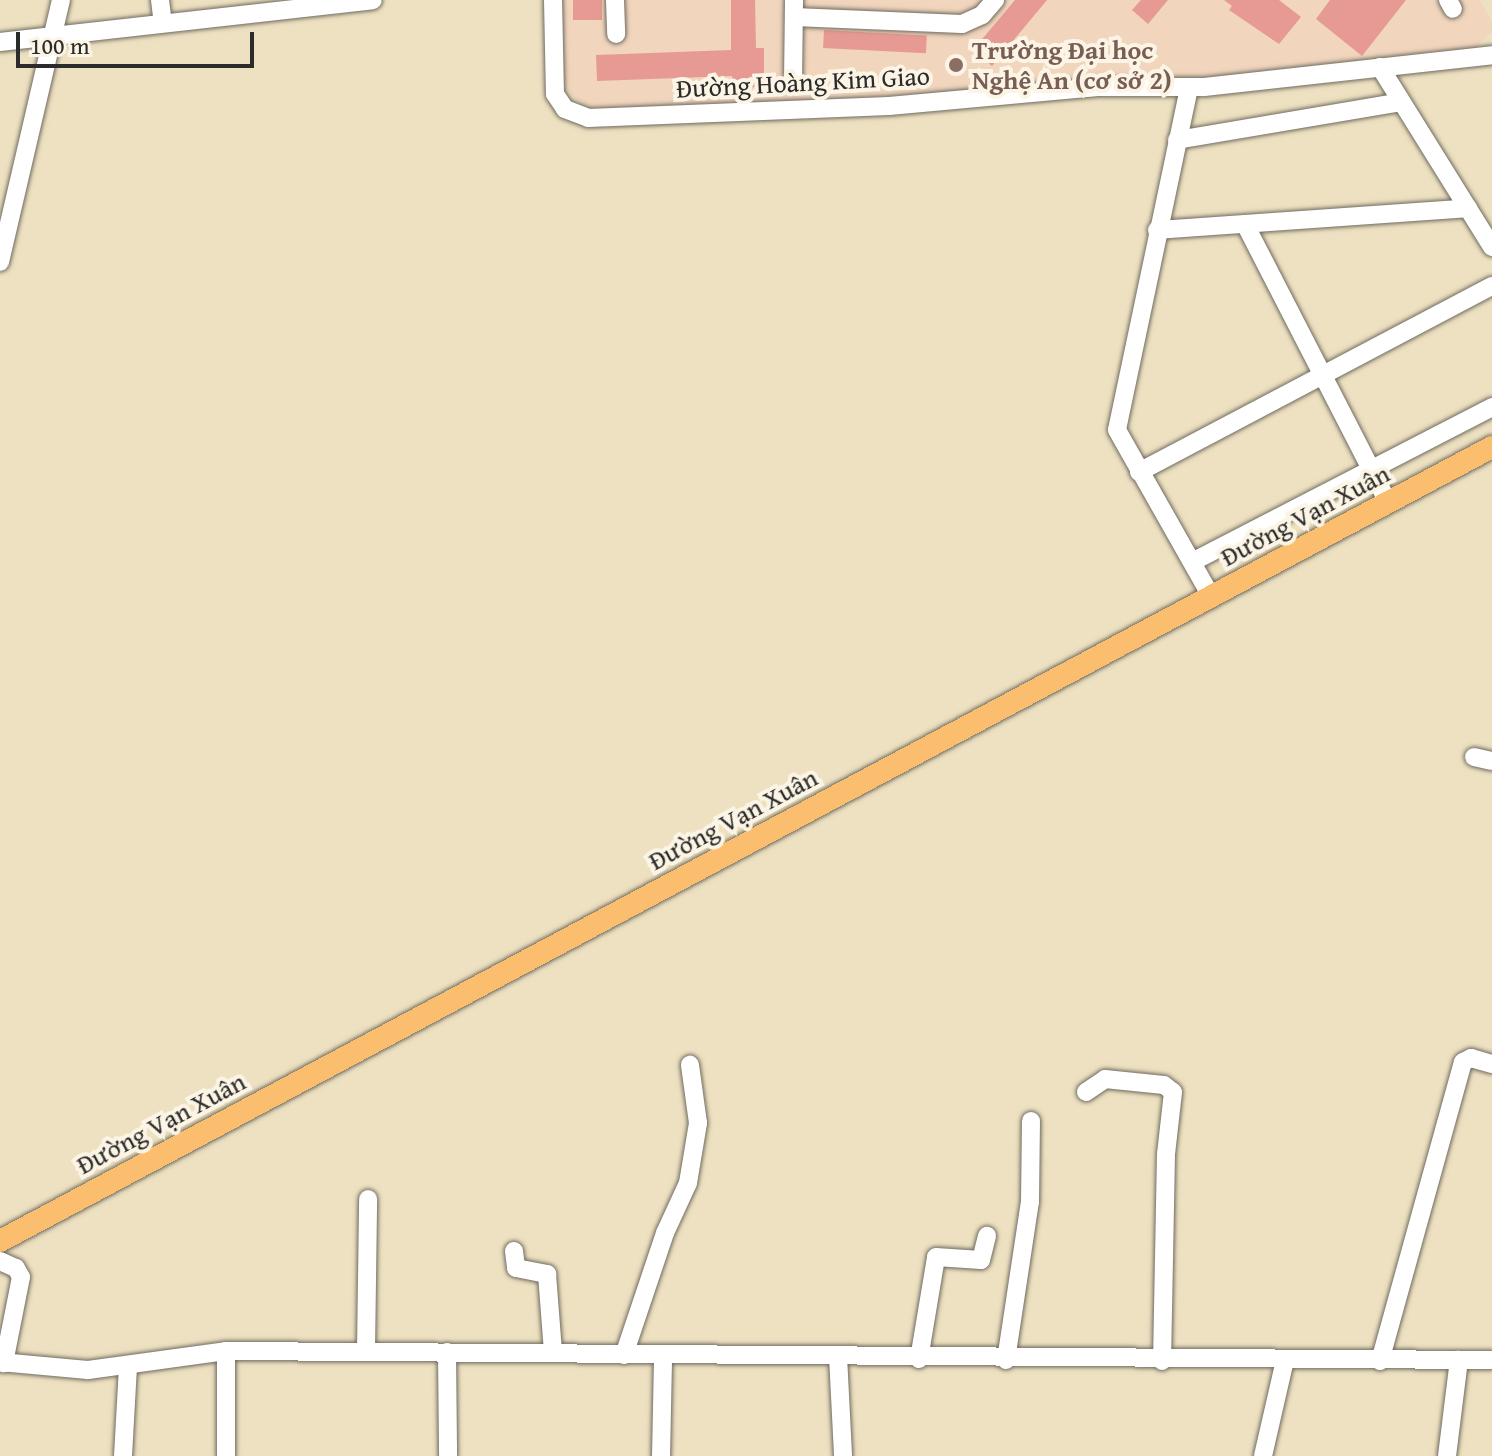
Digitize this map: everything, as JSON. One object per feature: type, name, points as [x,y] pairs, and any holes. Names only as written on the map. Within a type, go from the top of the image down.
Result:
[{"type":"main road","name":"Đường Vạn Xuân","points":[[0,1241],[1492,447]]},
{"type":"street","points":[[0,262],[61,0]]},
{"type":"street","points":[[160,0],[163,23]]},
{"type":"street","points":[[0,42],[52,39],[315,3],[373,0]]},
{"type":"street","name":"Đường Hoàng Kim Giao","points":[[553,0],[553,88],[565,109],[582,117],[889,106],[1097,87],[1189,88],[1492,55]]},
{"type":"street","points":[[615,0],[616,34]]},
{"type":"street","points":[[793,83],[794,9],[962,24],[972,22],[995,0]]},
{"type":"street","points":[[1380,67],[1492,247]]},
{"type":"street","points":[[1189,88],[1119,404],[1117,430],[1211,596]]},
{"type":"street","points":[[1177,140],[1401,102]]},
{"type":"street","points":[[1157,230],[1468,208]]},
{"type":"street","points":[[1245,224],[1326,373],[1388,502]]},
{"type":"street","points":[[1139,472],[1492,286]]},
{"type":"street","points":[[1192,562],[1492,407]]},
{"type":"street","points":[[1380,1361],[1463,1062],[1471,1058],[1492,1064]]},
{"type":"street","points":[[624,1355],[665,1233],[688,1183],[698,1123],[690,1065]]},
{"type":"street","points":[[1086,1092],[1105,1079],[1164,1085],[1173,1092],[1166,1154],[1162,1361]]},
{"type":"street","points":[[1006,1360],[1030,1202],[1031,1121]]},
{"type":"street","points":[[366,1351],[368,1199]]},
{"type":"street","points":[[919,1359],[936,1257],[981,1260],[987,1236]]},
{"type":"street","points":[[514,1251],[516,1268],[547,1274],[553,1352]]},
{"type":"street","points":[[0,1261],[16,1268],[21,1277],[2,1362],[69,1371],[128,1367],[226,1351],[553,1352],[663,1358],[838,1356],[1162,1361],[1492,1360]]},
{"type":"street","points":[[226,1351],[226,1456]]},
{"type":"street","points":[[447,1352],[448,1456]]},
{"type":"street","points":[[838,1356],[843,1456]]},
{"type":"street","points":[[661,1456],[663,1358]]},
{"type":"street","points":[[1263,1456],[1285,1360]]},
{"type":"street","points":[[1447,1456],[1459,1360]]},
{"type":"street","points":[[123,1456],[128,1367]]},
{"type":"shaded area","name":"Trường Đại học Nghệ An (cơ sở 2)","points":[[554,0],[1480,0],[1492,21],[1492,32],[1471,52],[1205,82],[1091,78],[920,94],[598,111],[576,100],[560,80]]},
{"type":"building","points":[[573,0],[602,0],[602,20],[573,20]]},
{"type":"building","points":[[731,0],[755,0],[756,48],[764,48],[764,77],[758,77],[758,87],[732,88],[732,76],[597,81],[596,55],[731,50]]},
{"type":"building","points":[[1015,0],[1047,0],[992,66],[973,50]]},
{"type":"building","points":[[1141,0],[1168,0],[1148,24],[1132,10]]},
{"type":"building","points":[[1224,0],[1279,0],[1301,17],[1279,44],[1229,10],[1232,6]]},
{"type":"building","points":[[1330,0],[1406,0],[1362,56],[1316,19]]},
{"type":"building","points":[[824,30],[927,35],[926,53],[823,48]]},
{"type":"place","name":"Trường Đại học Nghệ An (cơ sở 2)","points":[[956,65]]}]
